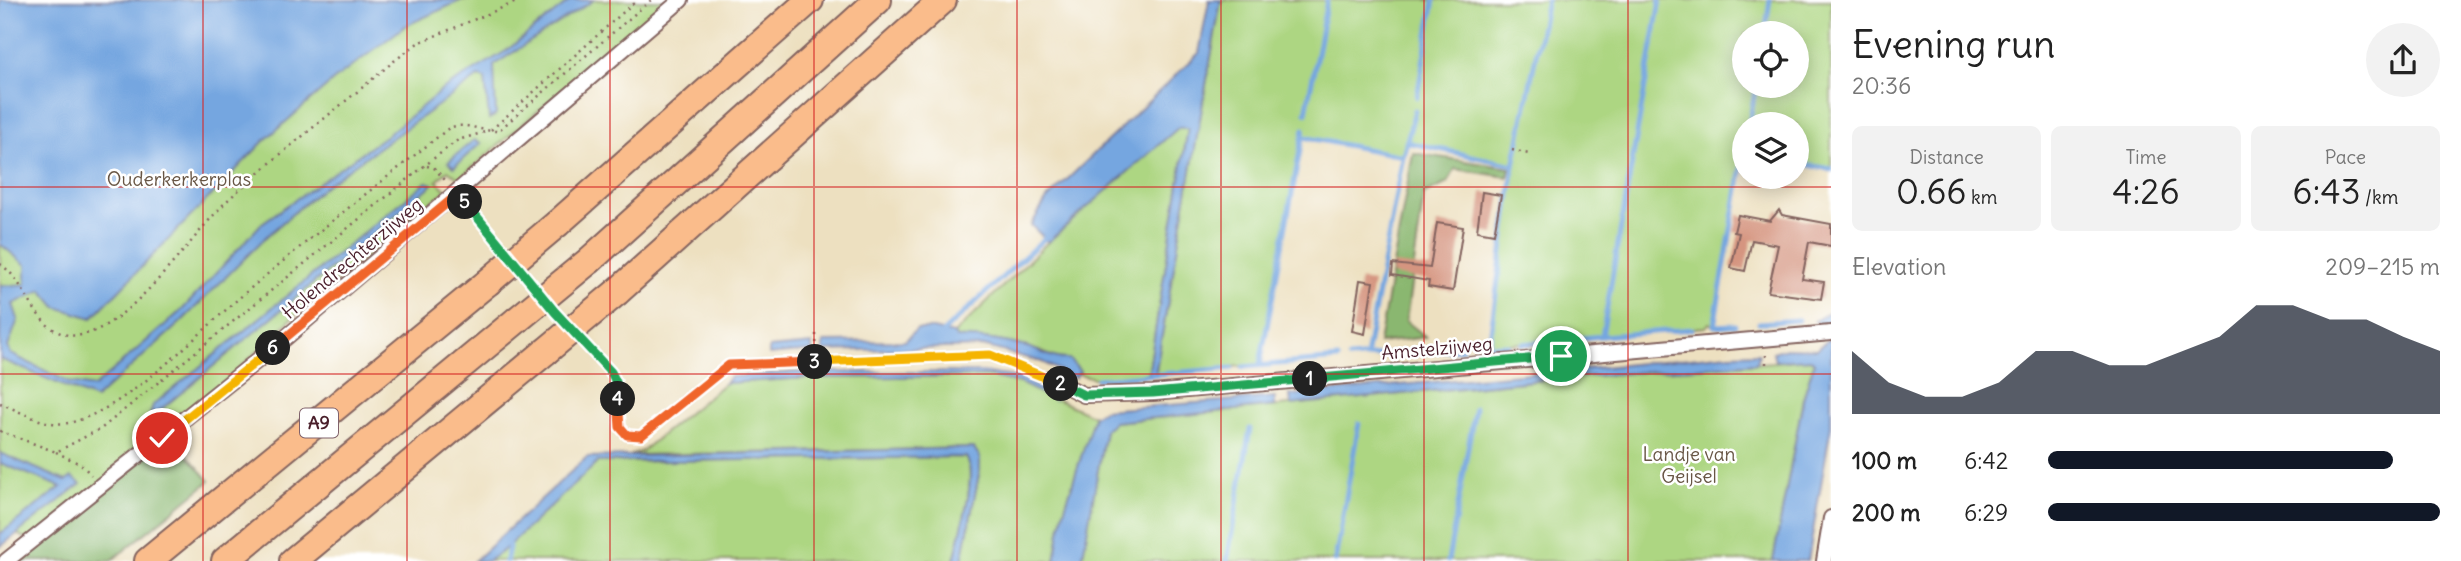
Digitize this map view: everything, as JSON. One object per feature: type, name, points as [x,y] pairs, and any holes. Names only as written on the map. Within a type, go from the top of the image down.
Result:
[{"type":"highway","name":"A9","points":[[148,561],[558,223],[810,0]]},
{"type":"highway","name":"A9","points":[[225,561],[590,260],[878,0]]},
{"type":"highway","points":[[293,561],[617,292],[943,0]]},
{"type":"street","name":"Holendrechterzijweg","points":[[6,561],[102,487],[458,194],[681,0]]},
{"type":"street","name":"Amstelzijweg","points":[[1050,378],[1084,395],[1153,393],[1829,333]]},
{"type":"street","points":[[1824,561],[1831,518]]},
{"type":"path","points":[[0,264],[20,284],[45,323],[56,331],[83,336],[96,331],[136,300],[174,264],[228,200],[394,61],[418,43],[521,0]]},
{"type":"path","points":[[0,403],[51,424],[74,422],[96,413],[134,388],[255,284],[449,128],[458,125],[488,132],[501,124],[637,0]]},
{"type":"path","points":[[56,452],[102,428],[458,140],[498,131],[515,119],[650,0]]},
{"type":"path","points":[[1512,150],[1529,153]]},
{"type":"path","points":[[427,166],[434,168],[505,250]]},
{"type":"path","points":[[816,334],[817,362]]},
{"type":"path","points":[[578,337],[611,372],[616,382],[620,427],[633,436],[641,436],[729,365],[990,355],[1050,378]]},
{"type":"path","points":[[0,431],[82,465],[102,487]]},
{"type":"green space","name":"Ouderkerkerplas","points":[[0,0],[667,0],[459,179],[448,170],[437,181],[446,190],[304,307],[48,550],[7,529],[0,534]]},
{"type":"green space","points":[[1221,0],[1831,0],[1831,169],[1809,165],[1809,112],[1732,112],[1732,189],[1739,189],[1714,326],[1709,323],[1706,327],[1489,346],[1514,165],[1407,143],[1403,156],[1303,137],[1260,364],[1155,375]]},
{"type":"green space","points":[[1178,127],[1188,128],[1148,375],[1097,379],[1079,374],[1080,371],[1066,363],[1036,350],[1004,342],[955,338],[954,334],[1048,242]]},
{"type":"green space","points":[[1413,153],[1510,168],[1508,177],[1455,169],[1448,183],[1424,194],[1406,321],[1426,337],[1379,343]]},
{"type":"green space","name":"Landje van Geijsel","points":[[1811,359],[1814,363],[1803,399],[1773,561],[1082,561],[1105,430],[1114,422],[1556,379]]},
{"type":"green space","points":[[987,376],[1020,383],[1094,416],[1063,514],[1055,561],[962,561],[980,469],[974,448],[630,455],[642,451],[725,383],[807,378]]},
{"type":"green space","points":[[171,437],[210,481],[111,561],[12,561]]},
{"type":"green space","points":[[966,457],[969,466],[969,492],[954,561],[488,561],[598,462]]},
{"type":"water","name":"Ouderkerkerplas","points":[[0,0],[462,0],[405,26],[334,80],[265,140],[92,318],[56,307],[42,290],[13,304],[18,319],[8,347],[11,354],[70,383],[94,387],[183,309],[262,223],[387,135],[442,90],[506,51],[571,0],[594,0],[494,65],[496,115],[489,119],[485,79],[478,77],[326,185],[268,235],[180,323],[95,399],[0,359],[0,286],[26,284],[26,265],[0,244]]},
{"type":"water","points":[[1209,0],[1221,0],[1155,375],[1148,375],[1188,128],[1178,128],[1048,242],[1031,225],[1047,199],[1199,53]]},
{"type":"water","points":[[474,140],[481,143],[454,167],[448,162]]},
{"type":"water","points":[[426,182],[433,184],[158,412],[150,414],[153,405]]},
{"type":"water","points":[[1831,311],[1831,426],[1808,561],[1773,561],[1803,399],[1814,363],[1811,359],[1775,361],[1773,352],[1786,348],[1817,349],[1828,340],[1828,329],[1815,321]]},
{"type":"water","points":[[917,329],[933,329],[954,334],[956,338],[992,340],[1027,347],[1053,357],[1069,359],[1080,371],[1075,378],[1042,362],[987,347],[823,351],[823,342],[905,341]]},
{"type":"water","points":[[812,344],[812,351],[769,355],[769,348]]},
{"type":"water","points":[[1759,353],[1757,363],[1556,379],[1556,372]]},
{"type":"water","points":[[796,372],[982,372],[1021,378],[1056,396],[1054,400],[1020,383],[987,376],[807,378],[725,383],[730,377]]},
{"type":"water","points":[[1541,372],[1542,380],[1291,405],[1290,395]]},
{"type":"water","points":[[1275,397],[1275,406],[1114,422],[1105,430],[1082,561],[1055,561],[1063,514],[1094,416],[1103,410]]},
{"type":"water","points":[[974,448],[980,457],[980,469],[962,561],[954,561],[969,491],[970,477],[966,457],[598,462],[504,550],[488,561],[474,561],[587,457]]},
{"type":"water","points":[[0,453],[66,481],[72,477],[81,484],[0,547],[0,534],[61,487],[0,463]]},
{"type":"building","points":[[1482,192],[1501,195],[1494,234],[1477,231]]},
{"type":"building","points":[[1779,210],[1782,215],[1831,224],[1831,246],[1809,242],[1802,279],[1824,282],[1821,299],[1768,292],[1778,245],[1752,240],[1745,271],[1731,268],[1739,233],[1734,232],[1738,215],[1770,221]]},
{"type":"building","points":[[1437,223],[1463,227],[1453,291],[1428,287],[1429,281],[1392,275],[1393,264],[1430,268]]},
{"type":"building","points":[[1360,280],[1373,282],[1365,334],[1352,331]]},
{"type":"waterway","points":[[1306,113],[1327,0]]},
{"type":"waterway","points":[[1417,97],[1434,0]]},
{"type":"waterway","points":[[1508,345],[1489,346],[1514,165],[1547,0]]},
{"type":"waterway","points":[[1660,0],[1602,336],[1692,329]]},
{"type":"waterway","points":[[1767,21],[1770,0]]},
{"type":"waterway","points":[[1751,112],[1754,98]]},
{"type":"waterway","points":[[1366,357],[1403,156],[1415,110]]},
{"type":"waterway","points":[[1260,364],[1304,129]]},
{"type":"waterway","points":[[1303,137],[1403,156]]},
{"type":"waterway","points":[[1406,142],[1514,165]]},
{"type":"waterway","points":[[1809,165],[1831,169]]},
{"type":"waterway","points":[[1735,325],[1714,326],[1738,189]]},
{"type":"waterway","points":[[940,335],[1048,235]]},
{"type":"waterway","points":[[1759,323],[1798,320]]},
{"type":"waterway","points":[[1522,344],[1602,336]]},
{"type":"waterway","points":[[1349,358],[1462,349]]},
{"type":"waterway","points":[[1243,367],[1338,359]]},
{"type":"waterway","points":[[1097,379],[1232,368]]},
{"type":"waterway","points":[[1448,561],[1475,408]]},
{"type":"waterway","points":[[1335,561],[1359,423]]},
{"type":"waterway","points":[[1227,561],[1250,429]]},
{"type":"waterway","points":[[506,561],[509,547],[507,540]]},
{"type":"route","points":[[162,438],[458,194],[555,312],[611,372],[616,382],[620,427],[627,435],[633,436],[641,436],[729,365],[990,355],[1050,378],[1084,395],[1153,393],[1561,356]]}]
